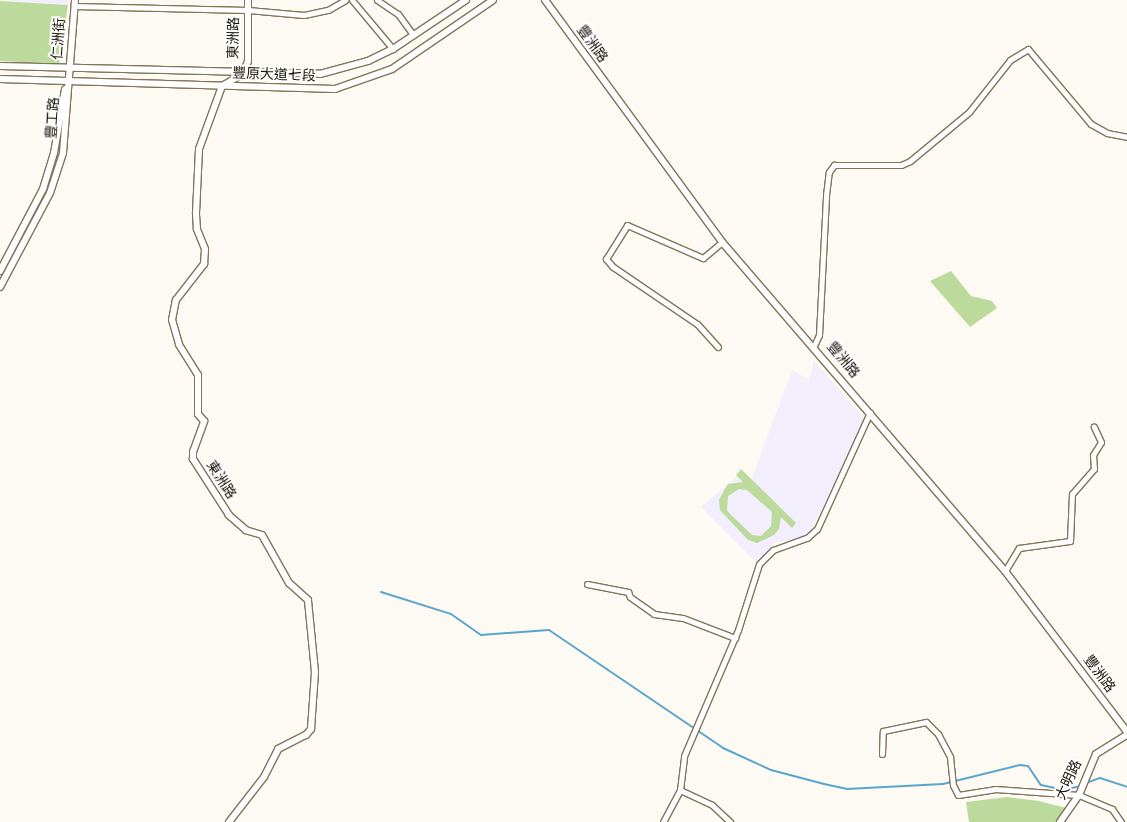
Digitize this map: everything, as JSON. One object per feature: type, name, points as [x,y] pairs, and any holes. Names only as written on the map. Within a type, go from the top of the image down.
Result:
[{"type":"street","name":"東洲路","points":[[229,822],[264,777],[278,749],[288,741],[306,735],[311,728],[315,672],[311,612],[308,600],[288,583],[262,535],[246,530],[229,515],[192,457],[204,422],[198,414],[198,375],[176,338],[172,314],[176,300],[198,275],[205,259],[197,229],[198,153],[222,86],[243,74],[248,61],[248,0]]},
{"type":"street","points":[[74,3],[304,14],[328,10],[345,0]]},
{"type":"street","points":[[352,0],[393,49]]},
{"type":"street","points":[[378,0],[398,14],[413,35]]},
{"type":"street","name":"豐原大道七段","points":[[0,66],[243,74],[320,74],[368,62],[393,49],[466,0]]},
{"type":"street","name":"豐原大道七段","points":[[0,79],[335,89],[375,77],[424,50],[493,0]]},
{"type":"street","name":"豐洲路","points":[[545,0],[722,242],[814,346],[1005,571],[1127,734]]},
{"type":"street","name":"仁洲街","points":[[68,80],[74,3]]},
{"type":"street","points":[[814,346],[819,334],[826,195],[829,172],[834,165],[901,164],[910,161],[969,112],[1010,60],[1028,49],[1091,124],[1107,133],[1127,137]]},
{"type":"street","name":"豐工路","points":[[0,271],[43,190],[54,153],[61,102],[68,80]]},
{"type":"street","name":"豐工路","points":[[0,287],[58,172],[67,116],[68,80]]},
{"type":"street","points":[[718,347],[697,324],[613,267],[606,259],[626,225],[703,258],[722,242]]},
{"type":"street","points":[[663,822],[680,790],[684,756],[734,638],[762,560],[773,550],[808,537],[816,529],[870,412]]},
{"type":"street","points":[[1005,571],[1019,548],[1070,541],[1072,494],[1094,469],[1093,455],[1101,442],[1094,427]]},
{"type":"street","points":[[587,584],[628,592],[630,597],[654,614],[683,618],[734,638]]},
{"type":"street","points":[[882,754],[883,731],[926,722],[938,734],[950,757],[953,782],[958,795],[995,790],[1079,795],[1112,809],[1121,822]]},
{"type":"street","name":"大明路","points":[[1060,822],[1079,795],[1096,754],[1127,734]]},
{"type":"street","points":[[680,790],[712,805],[730,822]]},
{"type":"shaded area","points":[[0,0],[68,0],[68,5]]},
{"type":"shaded area","points":[[814,361],[865,419],[808,537],[774,543],[757,563],[701,507],[741,473],[752,478],[792,370],[809,380]]},
{"type":"green space","points":[[0,1],[68,5],[59,64],[0,61]]},
{"type":"green space","points":[[951,271],[971,296],[992,301],[997,308],[970,327],[930,281]]},
{"type":"green space","points":[[741,469],[796,523],[792,528],[781,517],[779,529],[774,535],[757,543],[748,540],[720,510],[719,500],[728,484],[743,482],[736,475]],"holes":[[[739,489],[747,490],[772,512],[771,526],[761,536],[752,535],[727,511],[728,496]]]},
{"type":"green space","points":[[1007,797],[1039,801],[1066,808],[1058,822],[969,822],[966,802]]},
{"type":"waterway","points":[[381,592],[451,614],[481,635],[549,630],[723,748],[771,770],[847,789],[943,784],[1020,765],[1028,766],[1041,785],[1064,790],[1080,786]]},
{"type":"waterway","points":[[1086,783],[1100,778],[1127,787]]}]
